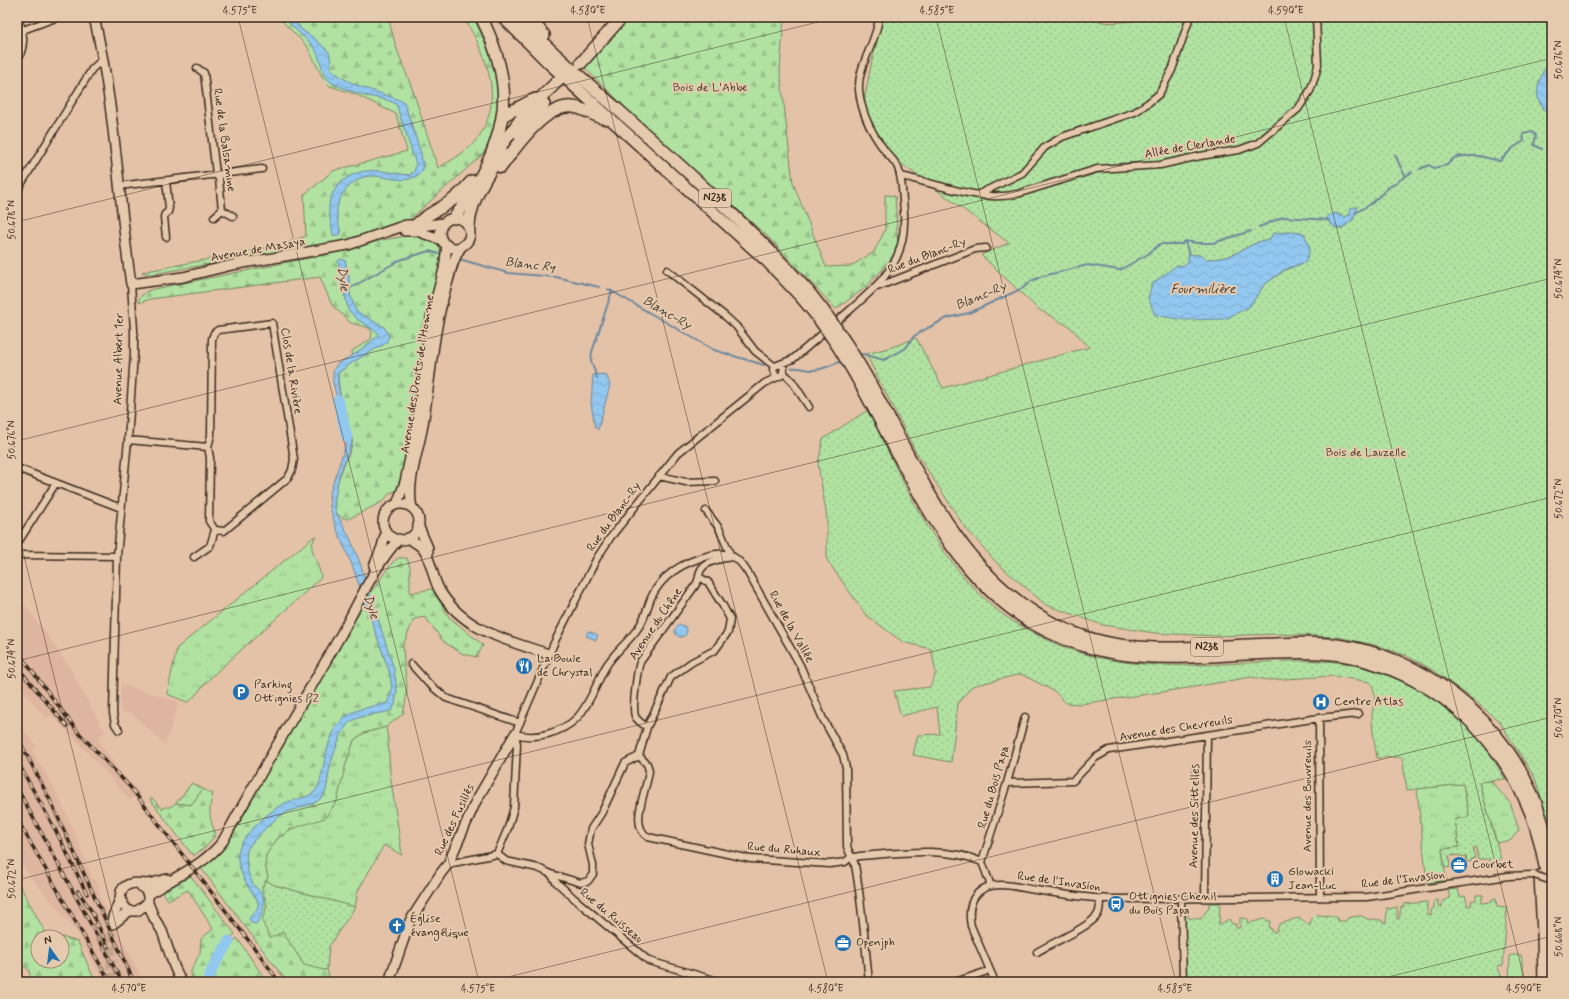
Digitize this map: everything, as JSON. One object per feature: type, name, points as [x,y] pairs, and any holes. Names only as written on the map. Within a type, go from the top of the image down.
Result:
[{"type":"highway","points":[[416,225],[423,218],[450,202],[481,174],[493,148],[502,116],[503,93],[500,74],[491,40],[481,17]]},
{"type":"highway","name":"N238","points":[[503,17],[545,59],[826,313],[855,357],[878,396],[930,514],[946,540],[966,565],[995,595],[1019,615],[1045,630],[1080,645],[1122,655],[1160,658],[1197,658],[1275,653],[1334,655],[1362,659],[1394,670],[1438,693],[1474,723],[1502,759],[1520,790],[1532,816],[1538,837],[1546,870],[1552,918]]},
{"type":"highway","name":"N238","points":[[517,17],[736,217],[774,254],[804,294]]},
{"type":"highway","points":[[530,17],[547,38],[556,54]]},
{"type":"highway","points":[[616,17],[579,61],[622,17]]},
{"type":"highway","points":[[454,218],[481,174],[525,113],[561,81],[500,156],[473,204],[468,226]]},
{"type":"highway","points":[[502,116],[546,94]]},
{"type":"highway","points":[[481,190],[489,184],[509,156],[540,120],[550,113],[570,106],[613,120]]},
{"type":"highway","name":"N238","points":[[902,453],[942,515],[973,559],[989,577],[1022,605],[1069,631],[1123,646],[1158,648],[1308,643],[1336,645],[1364,650],[1395,661],[1422,673],[1444,686],[1480,716],[1509,752],[1533,796],[1540,815],[1552,861]]},
{"type":"highway","points":[[1520,790],[1530,825],[1539,873],[1544,933],[1544,982]]},
{"type":"main road","name":"Avenue Albert 1er","points":[[94,17],[103,59],[113,131],[118,186],[131,284]]},
{"type":"main road","points":[[454,218],[465,221],[468,226],[470,236],[468,241],[461,247],[451,248],[444,242],[440,231],[444,223],[454,218]]},
{"type":"main road","name":"Avenue de Masaya","points":[[131,284],[183,277],[232,265],[348,245],[388,233],[406,225],[444,223]]},
{"type":"main road","name":"Avenue de Masaya","points":[[388,233],[417,231],[444,242]]},
{"type":"main road","name":"Avenue des Droits de l'Homme","points":[[397,504],[405,482],[417,424],[431,318],[444,269],[444,242]]},
{"type":"main road","name":"Avenue des Droits de l'Homme","points":[[412,508],[410,494],[423,424],[438,320],[456,254],[461,247]]},
{"type":"main road","points":[[429,561],[422,548],[403,539],[391,536],[386,531],[383,524],[384,516],[389,508],[397,504],[405,505],[412,508],[418,517],[418,525],[428,548],[429,561],[433,577],[439,590],[454,610],[474,626],[489,633],[548,654]]},
{"type":"main road","points":[[176,877],[145,884],[132,883],[125,887],[121,892],[113,917],[113,924],[133,911],[176,877],[207,858],[223,841],[371,578],[388,551],[403,539],[413,534],[418,525]]},
{"type":"main road","points":[[371,578],[371,572],[382,547],[386,531]]},
{"type":"main road","name":"Rue des Fusillés","points":[[389,982],[410,921],[448,864],[476,801],[515,734]]},
{"type":"main road","points":[[139,884],[144,888],[154,918],[162,931],[174,966],[182,982]]},
{"type":"main road","points":[[120,899],[123,905],[133,911],[154,918]]},
{"type":"street","points":[[17,17],[23,30],[22,48],[17,61]]},
{"type":"street","points":[[23,30],[58,17]]},
{"type":"street","name":"Rue du Blanc-Ry","points":[[496,854],[508,828],[514,807],[517,744],[515,734],[548,654],[602,551],[622,523],[681,450],[765,383],[779,369],[793,359],[876,287],[894,262],[903,238],[905,223],[900,176],[898,167],[881,145],[870,126],[862,106],[860,92],[861,73],[876,36],[879,17]]},
{"type":"street","points":[[979,194],[1022,173],[1045,147],[1062,136],[1135,112],[1148,103],[1158,94],[1172,70],[1190,17]]},
{"type":"street","name":"Allée de Clerlande","points":[[900,176],[954,190],[988,196],[1008,196],[1097,170],[1160,165],[1200,156],[1239,150],[1255,144],[1268,136],[1298,109],[1310,91],[1318,65],[1316,17]]},
{"type":"street","points":[[17,191],[95,65],[103,59]]},
{"type":"street","points":[[197,68],[204,72],[209,68]]},
{"type":"street","points":[[90,74],[104,70]]},
{"type":"street","name":"Rue de la Balsamine","points":[[204,72],[216,174],[219,178],[222,210]]},
{"type":"street","points":[[118,186],[262,169]]},
{"type":"street","points":[[166,181],[169,208],[164,217],[166,237]]},
{"type":"street","points":[[214,217],[222,210],[232,216]]},
{"type":"street","name":"Rue du Blanc-Ry","points":[[876,287],[975,249],[986,248]]},
{"type":"street","points":[[667,270],[736,326],[755,352],[779,369],[792,382],[809,407]]},
{"type":"street","name":"Avenue Albert 1er","points":[[119,730],[115,724],[113,713],[117,556],[128,440],[134,346],[131,284]]},
{"type":"street","name":"Clos de la Rivière","points":[[272,323],[294,459],[292,470],[288,478],[224,532],[215,530],[209,521],[210,458],[208,447],[212,435],[212,339],[214,333],[218,330],[272,323]]},
{"type":"street","name":"Rue du Blanc-Ry","points":[[765,383],[777,376],[779,369]]},
{"type":"street","points":[[128,440],[208,447]]},
{"type":"street","points":[[17,468],[121,508]]},
{"type":"street","points":[[660,476],[686,482],[715,480]]},
{"type":"street","points":[[17,544],[56,483]]},
{"type":"street","name":"Rue de la Vallée","points":[[706,511],[719,528],[732,556],[742,563],[797,660],[825,723],[844,758],[846,768],[846,841],[850,858],[855,864],[869,982]]},
{"type":"street","points":[[194,557],[210,546],[215,530]]},
{"type":"street","points":[[515,734],[531,737],[550,733],[574,721],[586,706],[612,656],[640,626],[653,593],[665,578],[679,567],[695,560],[717,554],[732,556]]},
{"type":"street","points":[[17,555],[117,556]]},
{"type":"street","name":"Avenue du Chêne","points":[[647,727],[638,721],[634,712],[637,671],[640,662],[697,583],[701,568],[718,560],[732,556]]},
{"type":"street","points":[[551,874],[581,883],[586,882],[591,878],[594,868],[588,850],[590,832],[625,763],[638,756],[647,727],[671,677],[692,662],[715,650],[728,632],[730,619],[708,582],[699,576]]},
{"type":"street","points":[[411,664],[428,683],[446,698],[520,723]]},
{"type":"street","name":"Avenue des Chevreuils","points":[[1007,783],[1073,781],[1095,758],[1109,750],[1319,718],[1358,714]]},
{"type":"street","name":"Rue du Bois Papa","points":[[982,862],[1007,783],[1025,718]]},
{"type":"street","name":"Avenue des Bouvreuils","points":[[1319,718],[1320,897]]},
{"type":"street","name":"Avenue des Sittelles","points":[[1205,898],[1207,735]]},
{"type":"street","name":"Rue du Ruhaux","points":[[638,756],[647,764],[649,770],[639,822],[640,828],[648,837],[757,860],[824,864],[845,862],[850,858]]},
{"type":"street","points":[[850,858],[874,855],[940,852],[966,856],[982,862],[991,886],[977,893],[970,906],[969,916],[971,926],[995,982]]},
{"type":"street","points":[[448,864],[496,854]]},
{"type":"street","name":"Rue du Ruisseau","points":[[496,854],[506,861],[538,868],[551,874],[556,882],[576,900],[649,961],[721,982]]},
{"type":"street","name":"Rue de l'Invasion","points":[[991,886],[1011,886],[1100,899],[1381,896],[1508,876],[1534,875],[1552,881]]},
{"type":"street","points":[[1181,898],[1183,982]]},
{"type":"street","points":[[1037,952],[1078,930],[1092,920],[1098,914],[1100,899]]},
{"type":"street","points":[[955,982],[985,972]]},
{"type":"shaded area","points":[[17,596],[41,626],[74,674],[74,677],[105,732],[98,738],[106,752],[118,769],[141,794],[129,800],[73,737],[51,715],[46,719],[19,684],[17,685]]},
{"type":"shaded area","points":[[121,684],[179,702],[165,745],[132,713],[120,712]]},
{"type":"shaded area","points":[[17,717],[24,731],[37,746],[32,751],[51,782],[62,804],[92,878],[100,886],[100,898],[143,982],[104,982],[76,932],[17,860]]},
{"type":"shaded area","points":[[77,976],[88,977],[97,982],[73,982]]},
{"type":"green space","points":[[281,17],[388,17],[396,47],[413,91],[438,168],[473,144],[486,124],[490,109],[490,77],[479,45],[463,17],[473,17],[494,67],[497,85],[498,102],[496,120],[492,137],[483,154],[408,221],[348,240],[152,274],[142,272],[281,245],[306,236],[304,195],[333,171],[407,151],[396,114],[355,94],[330,86],[324,80],[307,46],[283,22]]},
{"type":"green space","name":"Bois de L'Abbe","points":[[625,17],[784,17],[780,70],[793,183],[826,267],[851,266],[874,252],[885,230],[885,195],[895,196],[898,247],[888,263],[866,287],[836,309],[769,238],[632,115],[582,65]]},
{"type":"green space","name":"Bois de Lauzelle","points":[[883,17],[1092,17],[1103,22],[1115,23],[1141,20],[1144,17],[1552,17],[1553,54],[1542,76],[1538,89],[1538,95],[1542,106],[1552,113],[1552,832],[1535,778],[1499,721],[1466,694],[1431,669],[1405,655],[1375,645],[1337,637],[1279,634],[1215,636],[1155,633],[1103,625],[1046,605],[997,563],[964,526],[916,452],[866,354],[892,347],[916,338],[943,388],[1089,347],[1070,327],[1038,309],[981,255],[1009,243],[903,165],[878,139],[863,107],[871,65]],"holes":[[[1336,213],[1344,217],[1350,215],[1354,219],[1341,229],[1334,227],[1332,224]],[[1290,232],[1306,262],[1285,270],[1264,285],[1249,307],[1172,270],[1177,265],[1183,266],[1188,261],[1229,256],[1259,242],[1270,239],[1274,233]]]},
{"type":"green space","points":[[414,235],[436,243],[441,253],[431,300],[418,396],[409,444],[396,491],[390,493],[382,502],[348,519],[339,515],[334,508],[336,486],[352,445],[352,437],[342,406],[338,373],[353,362],[352,351],[371,339],[372,332],[369,328],[351,323],[332,305],[320,277],[150,299],[139,303],[139,298],[147,291],[154,289],[329,254],[382,240]]},
{"type":"green space","points":[[868,410],[909,493],[940,546],[958,570],[979,593],[1002,614],[1033,633],[1084,654],[1110,660],[1135,663],[1187,665],[1312,661],[1335,662],[1353,665],[1390,676],[1409,684],[1443,704],[1458,716],[1481,741],[1490,753],[1505,779],[1479,782],[1501,859],[1497,861],[1497,866],[1494,866],[1494,863],[1490,864],[1489,859],[1478,859],[1476,847],[1473,848],[1475,858],[1471,859],[1472,861],[1467,862],[1466,856],[1449,856],[1450,867],[1445,868],[1442,849],[1459,847],[1455,819],[1465,818],[1469,815],[1463,784],[1407,790],[1402,757],[1377,758],[1372,724],[1375,696],[1370,682],[1334,676],[1269,680],[1251,677],[1080,704],[1066,703],[1054,691],[1021,674],[972,686],[958,703],[951,762],[913,755],[918,735],[940,734],[937,707],[901,716],[894,691],[930,687],[936,673],[931,649],[903,642],[866,615],[827,560],[827,518],[818,464],[823,439]]},
{"type":"green space","points":[[316,535],[312,544],[312,549],[321,575],[320,579],[210,678],[191,700],[187,702],[167,694],[177,648]]},
{"type":"green space","points":[[398,558],[407,558],[410,567],[410,593],[432,589],[449,617],[483,645],[477,657],[463,654],[444,642],[425,617],[414,619],[403,645],[407,685],[403,714],[386,727],[364,733],[354,740],[345,767],[337,801],[325,818],[291,829],[277,839],[266,855],[265,865],[268,877],[262,888],[267,906],[264,916],[283,932],[304,964],[324,970],[327,969],[329,977],[327,982],[287,982],[201,868],[216,856],[226,842],[363,603],[392,563]]},
{"type":"green space","points":[[386,727],[390,774],[402,855],[384,845],[358,891],[355,907],[274,885],[266,880],[268,877],[265,865],[266,855],[277,839],[291,829],[303,825],[345,767],[354,740],[364,733]]},
{"type":"green space","points":[[1491,781],[1510,803],[1519,830],[1511,840],[1497,843],[1479,782]]},
{"type":"green space","points":[[192,783],[203,789],[191,805],[176,803]]},
{"type":"green space","points":[[1463,784],[1469,815],[1465,818],[1455,819],[1459,847],[1442,849],[1446,880],[1427,883],[1417,789]]},
{"type":"green space","points":[[203,789],[213,794],[210,805],[210,814],[216,834],[207,846],[193,856],[150,799],[152,798],[162,809],[165,807],[170,807],[176,803],[191,805]]},
{"type":"green space","points":[[191,876],[235,934],[221,950],[205,982],[195,982],[190,973],[200,953],[201,939],[213,929],[188,890],[168,900],[163,892]]},
{"type":"green space","points":[[17,880],[43,929],[30,929],[30,969],[70,969],[70,940],[78,942],[94,979],[77,976],[73,982],[31,982],[29,970],[17,960]]},
{"type":"green space","points":[[266,880],[274,885],[355,907],[329,946],[327,969],[324,970],[304,965],[283,932],[270,938],[262,921],[267,906],[262,888]]},
{"type":"green space","points":[[1458,889],[1460,897],[1465,896],[1468,906],[1472,905],[1471,901],[1476,900],[1476,895],[1483,895],[1481,903],[1492,902],[1492,899],[1496,898],[1497,907],[1507,908],[1503,965],[1497,966],[1501,975],[1497,982],[1186,982],[1183,912],[1188,913],[1188,918],[1201,919],[1209,907],[1209,903],[1220,903],[1219,925],[1229,919],[1232,924],[1236,924],[1236,928],[1240,928],[1240,918],[1248,919],[1247,923],[1263,919],[1270,921],[1269,928],[1272,929],[1272,932],[1276,932],[1280,923],[1297,918],[1310,925],[1311,920],[1316,915],[1336,916],[1338,921],[1345,921],[1348,918],[1362,916],[1367,919],[1381,920],[1386,923],[1387,907],[1389,909],[1397,907],[1397,919],[1399,919],[1401,907],[1404,907],[1404,904],[1427,902],[1427,914],[1431,915],[1431,910],[1434,908],[1434,901],[1438,900],[1438,906],[1442,907],[1442,901],[1450,898],[1448,890]]},
{"type":"green space","points":[[237,938],[267,982],[211,982],[221,958]]},
{"type":"green space","points":[[1510,955],[1521,955],[1525,982],[1509,982]]},
{"type":"water","points":[[285,17],[293,17],[301,29],[329,52],[331,69],[347,81],[404,102],[421,153],[423,170],[411,178],[405,180],[369,176],[354,182],[342,195],[338,204],[337,215],[341,234],[337,236],[333,235],[329,216],[329,203],[335,189],[345,179],[359,172],[366,171],[382,171],[410,175],[414,172],[416,164],[396,104],[345,89],[328,80],[318,55],[313,47],[288,22]]},
{"type":"water","points":[[1552,57],[1552,113],[1546,111],[1541,104],[1538,90],[1541,78]]},
{"type":"water","points":[[1357,207],[1354,217],[1341,229],[1334,227],[1327,220],[1327,216],[1336,213],[1344,217],[1350,215],[1350,209]]},
{"type":"water","name":"Fourmilière","points":[[1273,233],[1304,233],[1310,248],[1306,262],[1284,270],[1264,285],[1249,307],[1225,319],[1184,320],[1155,315],[1148,298],[1152,284],[1177,265],[1183,266],[1188,261],[1189,254],[1200,255],[1204,259],[1223,258],[1259,242],[1270,239]]},
{"type":"water","name":"Dyle","points":[[341,259],[345,260],[349,277],[350,294],[356,311],[384,327],[389,336],[386,343],[353,362],[338,373],[338,385],[352,443],[339,476],[334,504],[337,514],[350,538],[360,563],[394,669],[397,691],[395,705],[391,711],[354,720],[350,722],[343,731],[334,753],[326,790],[323,796],[314,803],[281,815],[252,842],[247,851],[246,860],[248,873],[253,884],[261,893],[264,901],[261,917],[256,924],[251,923],[249,918],[257,910],[258,903],[245,880],[238,862],[238,853],[244,839],[264,818],[285,803],[307,797],[313,793],[320,780],[328,747],[338,724],[346,716],[355,711],[387,703],[392,691],[390,674],[352,565],[336,528],[330,507],[329,495],[346,444],[346,432],[333,383],[333,372],[337,364],[355,354],[378,336],[378,333],[357,319],[348,310],[338,261]]},
{"type":"water","points":[[606,374],[610,385],[598,430],[595,427],[591,403],[593,375]]},
{"type":"water","points":[[679,625],[683,625],[687,631],[683,637],[679,637],[675,633],[675,629]]},
{"type":"water","points":[[588,631],[598,635],[596,640],[586,636]]},
{"type":"water","points":[[1197,763],[1198,775],[1193,776],[1191,764]]},
{"type":"waterway","points":[[1420,169],[1429,165],[1434,168],[1447,165],[1454,158],[1461,156],[1479,156],[1500,161],[1513,148],[1524,141],[1523,134],[1532,132],[1536,135],[1534,145],[1542,149]]},
{"type":"waterway","points":[[1395,155],[1405,176]]},
{"type":"waterway","points":[[1355,213],[1371,204],[1388,188],[1412,172]]},
{"type":"waterway","points":[[1259,227],[1283,217],[1329,220]]},
{"type":"waterway","name":"Blanc-Ry","points":[[858,355],[863,354],[884,360],[906,348],[914,336],[926,329],[947,318],[969,313],[1023,288],[1031,281],[1043,276],[1088,265],[1120,270],[1148,254],[1160,244],[1182,244],[1185,241],[1196,243],[1213,243],[1251,231]]},
{"type":"waterway","points":[[1185,242],[1189,254]]},
{"type":"waterway","name":"Blanc Ry","points":[[347,290],[400,260],[429,251],[440,254]]},
{"type":"waterway","name":"Blanc Ry","points":[[459,259],[508,273],[556,277],[599,287]]},
{"type":"waterway","name":"Blanc-Ry","points":[[608,289],[714,350],[764,365]]},
{"type":"waterway","points":[[597,378],[591,361],[592,352],[612,291]]},
{"type":"waterway","name":"Blanc-Ry","points":[[792,368],[815,370],[842,361]]},
{"type":"waterway","name":"Dyle","points":[[338,400],[347,437]]},
{"type":"waterway","name":"Dyle","points":[[208,982],[212,969],[229,941]]},
{"type":"tunnel","points":[[111,982],[111,941],[113,924]]},
{"type":"railway","points":[[17,651],[78,732],[131,788],[279,982]]},
{"type":"railway","points":[[17,667],[67,726]]},
{"type":"railway","points":[[17,736],[49,798],[134,982]]},
{"type":"railway","points":[[17,761],[56,831],[87,894]]},
{"type":"railway","points":[[17,788],[120,978]]},
{"type":"railway","points":[[17,819],[110,982]]},
{"type":"railway","points":[[78,891],[92,912],[108,947]]},
{"type":"place","name":"La Boule de Chrystal","points":[[524,666]]},
{"type":"place","name":"Parking Ottignies P2","points":[[241,692]]},
{"type":"place","name":"Centre Atlas","points":[[1321,702]]},
{"type":"place","name":"Courbet","points":[[1459,865]]},
{"type":"place","name":"Glowacki Jean-Luc","points":[[1275,879]]},
{"type":"place","name":"Ottignies Chenil du Bois Papa","points":[[1116,904]]},
{"type":"place","name":"Église évangélique","points":[[397,926]]},
{"type":"place","name":"Openjph","points":[[843,943]]}]
